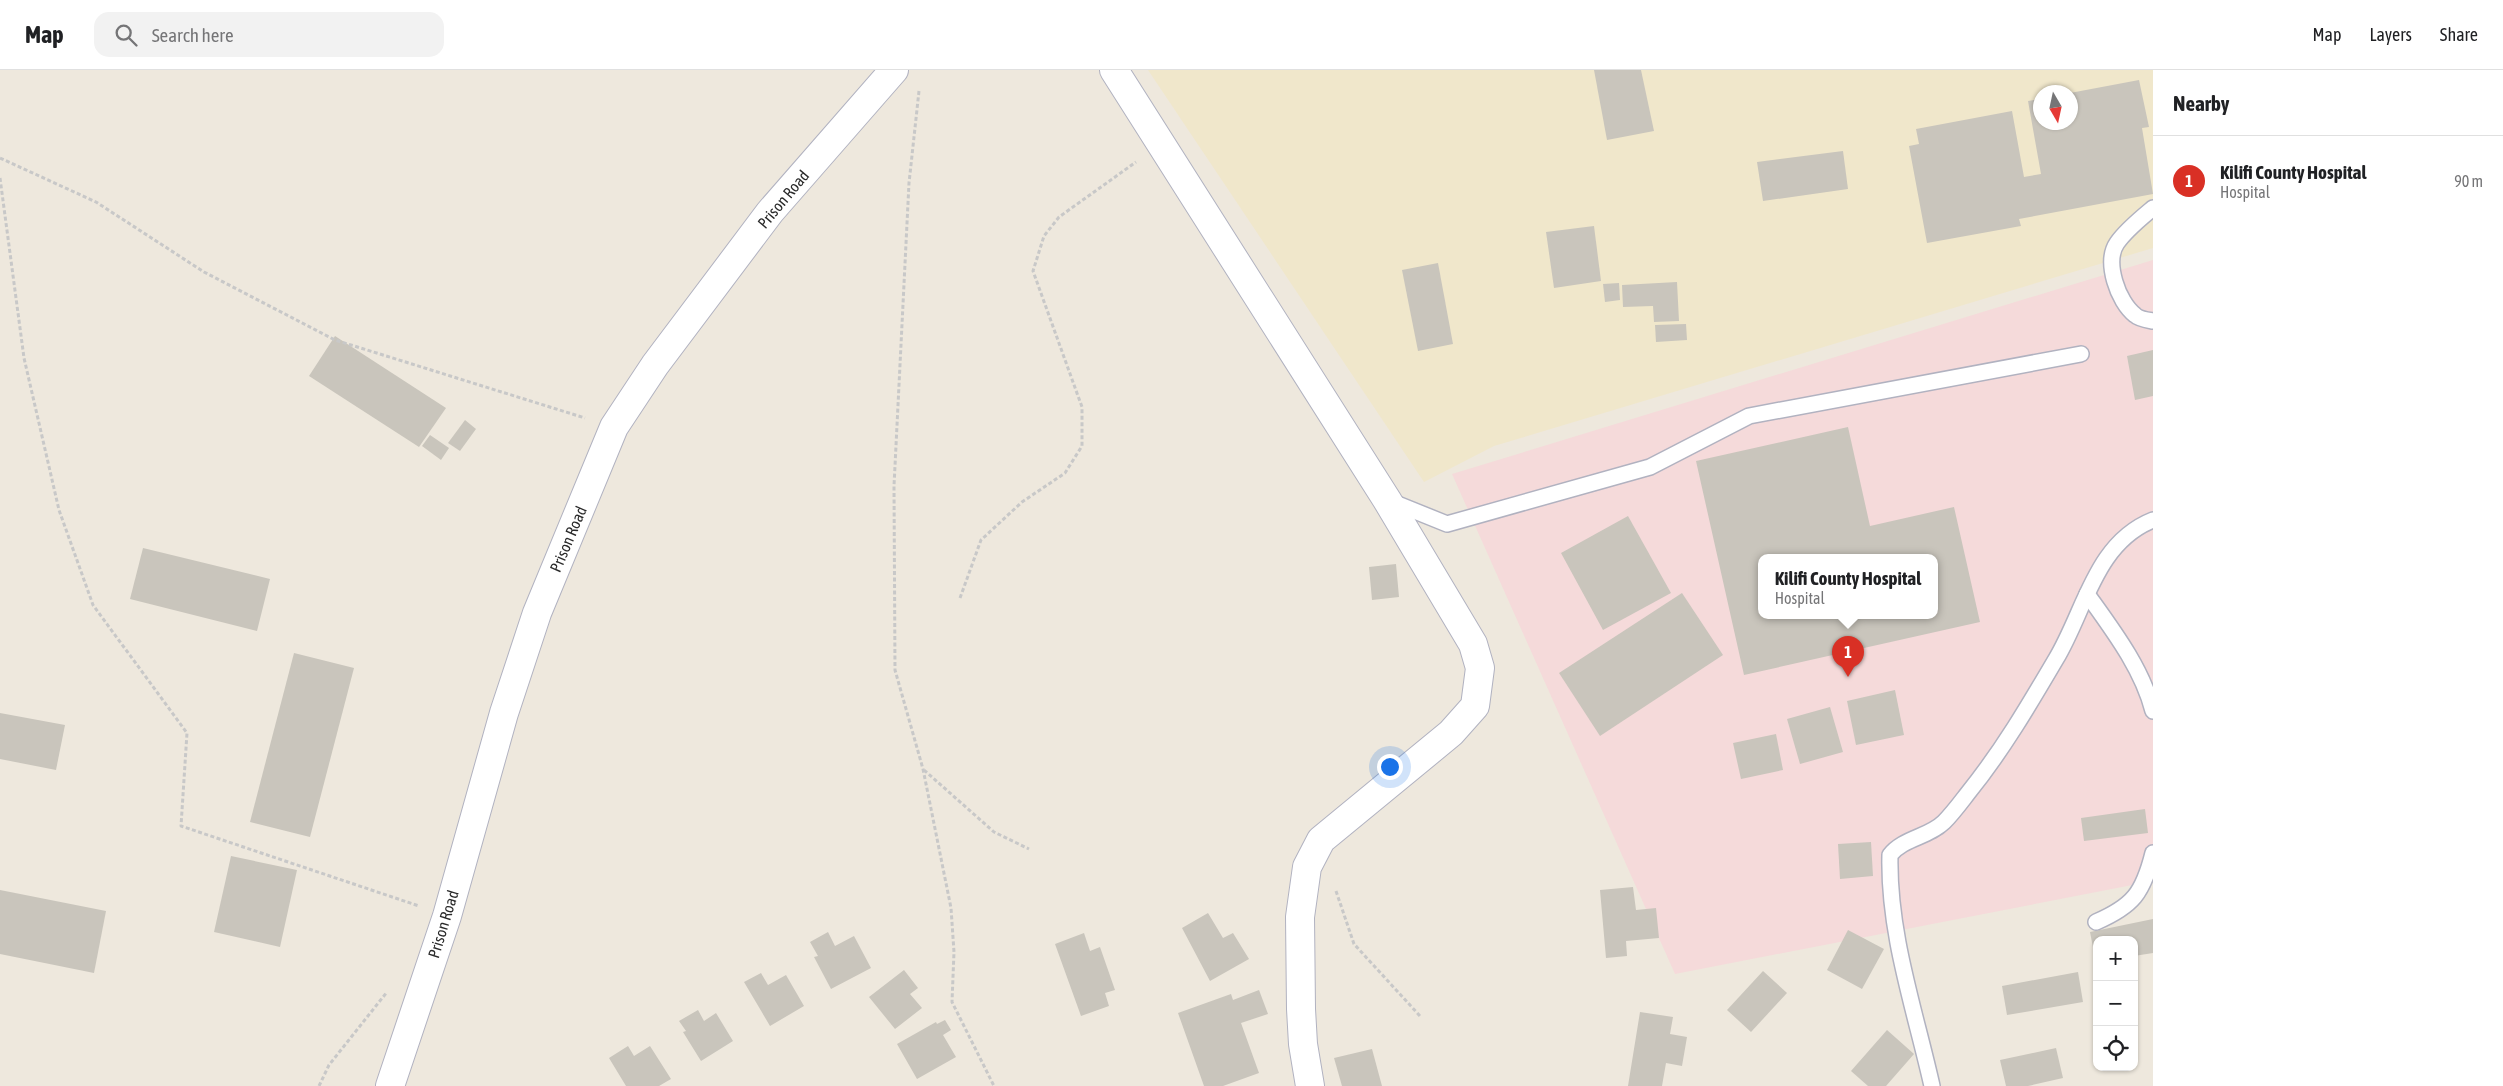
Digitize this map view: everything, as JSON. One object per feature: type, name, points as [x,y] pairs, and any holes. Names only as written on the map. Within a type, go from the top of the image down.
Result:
[{"type":"street","name":"Prison Road","points":[[390,1086],[447,916],[504,713],[537,613],[614,427],[655,365],[770,212],[894,70]]},
{"type":"street","points":[[1114,70],[1387,500],[1473,644],[1480,668],[1474,706],[1451,733],[1322,840],[1307,867],[1300,917],[1301,1009],[1303,1044],[1310,1086]]},
{"type":"lane","points":[[2153,208],[2116,244],[2113,260],[2114,277],[2126,306],[2136,316],[2153,321]]},
{"type":"lane","points":[[1387,500],[1447,524],[1650,467],[1749,416],[2081,354]]},
{"type":"lane","points":[[1932,1086],[1894,928],[1889,885],[1890,855],[1902,844],[1929,834],[1945,821],[1993,762],[2065,644],[2087,594],[2111,550],[2129,533],[2153,520]]},
{"type":"lane","points":[[2087,594],[2119,640],[2150,698],[2153,711]]},
{"type":"lane","points":[[2096,922],[2115,914],[2133,901],[2144,887],[2153,854]]},
{"type":"path","points":[[920,89],[909,183],[894,486],[895,670],[923,770],[951,908],[954,952],[952,1002],[994,1086]]},
{"type":"path","points":[[960,598],[981,540],[1022,502],[1065,473],[1082,446],[1082,407],[1033,272],[1044,236],[1059,217],[1161,145]]},
{"type":"path","points":[[0,158],[96,202],[204,272],[335,340],[614,427]]},
{"type":"path","points":[[0,178],[24,358],[59,510],[93,605],[187,733],[181,826],[447,916]]},
{"type":"path","points":[[923,770],[994,832],[1028,849]]},
{"type":"path","points":[[1322,840],[1354,944],[1420,1016]]},
{"type":"path","points":[[319,1086],[329,1065],[388,990]]},
{"type":"shaded area","points":[[1148,70],[2153,70],[2153,248],[1494,446],[1424,482]]},
{"type":"shaded area","points":[[2153,260],[2153,881],[1675,974],[1452,474]]},
{"type":"building","points":[[1594,70],[1641,70],[1654,131],[1607,140]]},
{"type":"building","points":[[2139,80],[2149,127],[2142,128],[2153,194],[2019,219],[2021,226],[1927,243],[1909,146],[1919,144],[1916,129],[2012,111],[2024,177],[2041,174],[2033,130],[2078,130],[2078,91]]},
{"type":"building","points":[[2033,100],[2033,129],[2028,101]]},
{"type":"building","points":[[1843,151],[1848,189],[1763,201],[1757,162]]},
{"type":"building","points":[[1594,226],[1601,281],[1554,288],[1546,232]]},
{"type":"building","points":[[1438,263],[1453,344],[1418,351],[1402,270]]},
{"type":"building","points":[[1677,282],[1679,321],[1654,322],[1653,306],[1623,307],[1622,285]]},
{"type":"building","points":[[1619,283],[1620,300],[1605,302],[1603,284]]},
{"type":"building","points":[[1686,324],[1687,340],[1656,342],[1655,325]]},
{"type":"building","points":[[335,336],[446,408],[419,447],[309,376]]},
{"type":"building","points":[[2153,350],[2153,396],[2135,400],[2127,356]]},
{"type":"building","points":[[465,420],[476,429],[460,451],[448,443]]},
{"type":"building","points":[[1848,427],[1870,526],[1954,507],[1980,622],[1744,675],[1696,461]]},
{"type":"building","points":[[430,435],[449,448],[441,460],[422,446]]},
{"type":"building","points":[[1628,516],[1671,593],[1603,630],[1561,553]]},
{"type":"building","points":[[143,548],[270,579],[257,631],[130,599]]},
{"type":"building","points":[[1396,564],[1399,597],[1372,600],[1369,567]]},
{"type":"building","points":[[1682,593],[1723,655],[1600,736],[1559,673]]},
{"type":"building","points":[[294,653],[354,668],[310,837],[250,822]]},
{"type":"building","points":[[1895,690],[1904,735],[1856,745],[1847,701]]},
{"type":"building","points":[[1830,707],[1843,752],[1800,764],[1787,719]]},
{"type":"building","points":[[0,713],[65,725],[56,770],[0,759]]},
{"type":"building","points":[[1776,734],[1783,770],[1741,779],[1733,743]]},
{"type":"building","points":[[2145,809],[2148,833],[2084,841],[2081,818]]},
{"type":"building","points":[[1871,842],[1873,876],[1840,879],[1838,844]]},
{"type":"building","points":[[231,856],[297,870],[280,947],[214,932]]},
{"type":"building","points":[[1633,887],[1636,910],[1656,908],[1659,938],[1626,941],[1627,956],[1606,958],[1600,890]]},
{"type":"building","points":[[0,890],[106,911],[94,973],[0,954]]},
{"type":"building","points":[[1208,913],[1223,938],[1233,933],[1249,959],[1210,981],[1182,928]]},
{"type":"building","points":[[2153,919],[2153,953],[2138,955],[2138,936],[2093,936],[2093,948],[2090,932]]},
{"type":"building","points":[[1848,930],[1884,949],[1862,989],[1827,970]]},
{"type":"building","points":[[828,932],[835,946],[854,936],[871,968],[831,989],[814,957],[818,956],[810,942]]},
{"type":"building","points":[[1084,933],[1090,951],[1100,947],[1115,990],[1105,993],[1109,1006],[1081,1016],[1055,944]]},
{"type":"building","points":[[904,970],[918,988],[910,994],[922,1008],[895,1029],[869,997]]},
{"type":"building","points":[[1763,971],[1787,993],[1751,1032],[1727,1010]]},
{"type":"building","points":[[2078,972],[2083,1002],[2007,1015],[2002,986]]},
{"type":"building","points":[[761,973],[768,985],[786,975],[804,1006],[770,1026],[744,982]]},
{"type":"building","points":[[1259,990],[1268,1014],[1241,1023],[1259,1073],[1223,1086],[1204,1086],[1178,1013],[1231,994],[1233,1000]]},
{"type":"building","points":[[698,1010],[704,1021],[716,1013],[733,1041],[701,1061],[683,1032],[686,1031],[679,1021]]},
{"type":"building","points":[[1640,1012],[1673,1017],[1670,1034],[1687,1037],[1682,1066],[1666,1063],[1662,1086],[1628,1086]]},
{"type":"building","points":[[945,1020],[951,1030],[943,1035],[956,1057],[917,1079],[897,1044],[936,1022],[937,1024]]},
{"type":"building","points":[[1887,1030],[1914,1054],[1886,1086],[1868,1086],[1851,1071]]},
{"type":"building","points":[[628,1046],[634,1056],[650,1046],[671,1079],[659,1086],[626,1086],[609,1058]]},
{"type":"building","points":[[2056,1048],[2063,1078],[2028,1086],[2006,1086],[2000,1060]]},
{"type":"building","points":[[1372,1049],[1382,1086],[1342,1086],[1334,1058]]},
{"type":"place","name":"Kilifi County Hospital","points":[[1848,677]]}]
